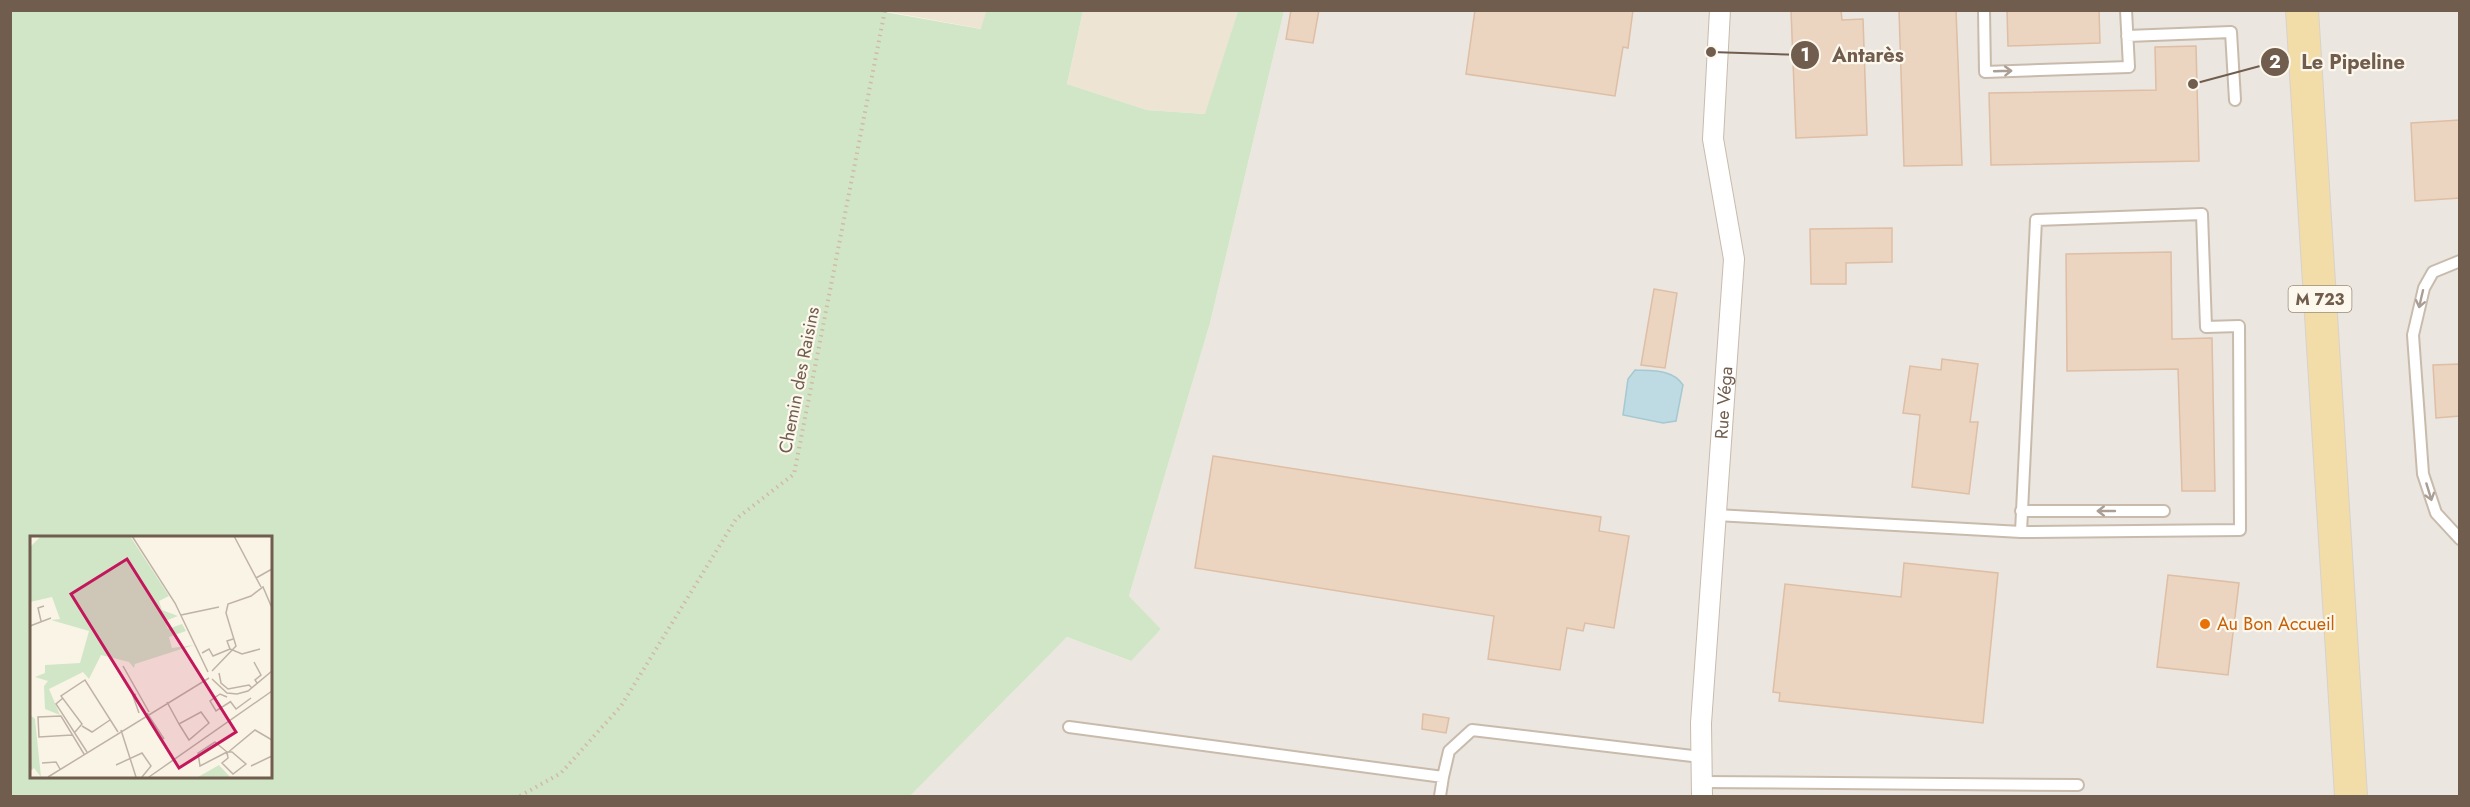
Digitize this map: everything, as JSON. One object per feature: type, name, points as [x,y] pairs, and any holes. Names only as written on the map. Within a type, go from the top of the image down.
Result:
[{"type":"main road","name":"M 723","points":[[2302,10],[2351,796]]},
{"type":"street","name":"Rue Véga","points":[[1702,789],[1701,723],[1734,259],[1713,139],[1720,10]]},
{"type":"lane","points":[[1984,10],[1985,72],[2129,67],[2126,10]]},
{"type":"lane","points":[[2127,36],[2231,32],[2235,100]]},
{"type":"lane","points":[[1716,515],[2021,532],[2240,530],[2239,327],[2206,327],[2202,214],[2036,220],[2021,532]]},
{"type":"lane","points":[[2460,261],[2433,272],[2424,288],[2413,335],[2424,474],[2436,513],[2460,539]]},
{"type":"lane","points":[[2022,511],[2164,511]]},
{"type":"lane","points":[[1069,727],[1443,777]]},
{"type":"lane","points":[[1440,796],[1449,751],[1472,730],[1701,757]]},
{"type":"lane","points":[[1702,789],[2078,785]]},
{"type":"path","name":"Chemin des Raisins","points":[[520,796],[561,773],[621,706],[736,519],[794,474],[885,10]]},
{"type":"shaded area","points":[[879,10],[986,11],[982,29]]},
{"type":"shaded area","points":[[1083,11],[1238,11],[1206,114],[1147,110],[1067,84]]},
{"type":"shaded area","points":[[1284,11],[2459,11],[2459,796],[910,796],[1067,637],[1130,661],[1161,629],[1129,596],[1210,323]]},
{"type":"green space","points":[[11,11],[879,11],[981,29],[986,11],[1083,11],[1067,84],[1147,110],[1205,114],[1238,11],[1284,11],[1210,323],[1129,596],[1161,629],[1131,661],[1067,637],[910,796],[11,796]]},
{"type":"water","points":[[1635,370],[1668,373],[1679,380],[1683,385],[1676,421],[1663,423],[1623,415],[1628,379]]},
{"type":"building","points":[[1291,10],[1319,10],[1313,43],[1286,39]]},
{"type":"building","points":[[1475,10],[1633,10],[1628,48],[1623,47],[1615,96],[1466,74]]},
{"type":"building","points":[[1791,10],[1841,10],[1842,20],[1863,19],[1867,135],[1796,138]]},
{"type":"building","points":[[1899,10],[1956,10],[1962,165],[1904,166]]},
{"type":"building","points":[[2007,10],[2099,10],[2100,43],[2008,46]]},
{"type":"building","points":[[2196,46],[2199,161],[1991,165],[1989,93],[2156,90],[2155,47]]},
{"type":"building","points":[[2460,120],[2460,198],[2415,201],[2411,123]]},
{"type":"building","points":[[1892,228],[1892,262],[1846,263],[1846,284],[1811,284],[1810,229]]},
{"type":"building","points":[[2171,252],[2172,339],[2212,338],[2215,491],[2182,491],[2178,369],[2067,371],[2066,254]]},
{"type":"building","points":[[1654,289],[1677,293],[1665,368],[1641,365]]},
{"type":"building","points":[[1942,359],[1978,364],[1970,422],[1978,422],[1969,494],[1912,487],[1920,415],[1903,413],[1910,366],[1941,370]]},
{"type":"building","points":[[2460,364],[2460,416],[2436,418],[2433,365]]},
{"type":"building","points":[[1213,456],[1601,517],[1599,531],[1629,536],[1614,628],[1585,623],[1583,631],[1567,628],[1560,670],[1488,659],[1494,616],[1195,568]]},
{"type":"building","points":[[1904,563],[1998,573],[1983,723],[1779,701],[1780,693],[1773,692],[1785,584],[1901,597]]},
{"type":"building","points":[[2168,575],[2239,583],[2228,675],[2157,667]]},
{"type":"building","points":[[1423,714],[1449,718],[1446,733],[1422,729]]},
{"type":"place","name":"Antarès","points":[[1711,52]]},
{"type":"place","name":"Le Pipeline","points":[[2193,84]]},
{"type":"place","name":"Au Bon Accueil","points":[[2205,624]]}]
